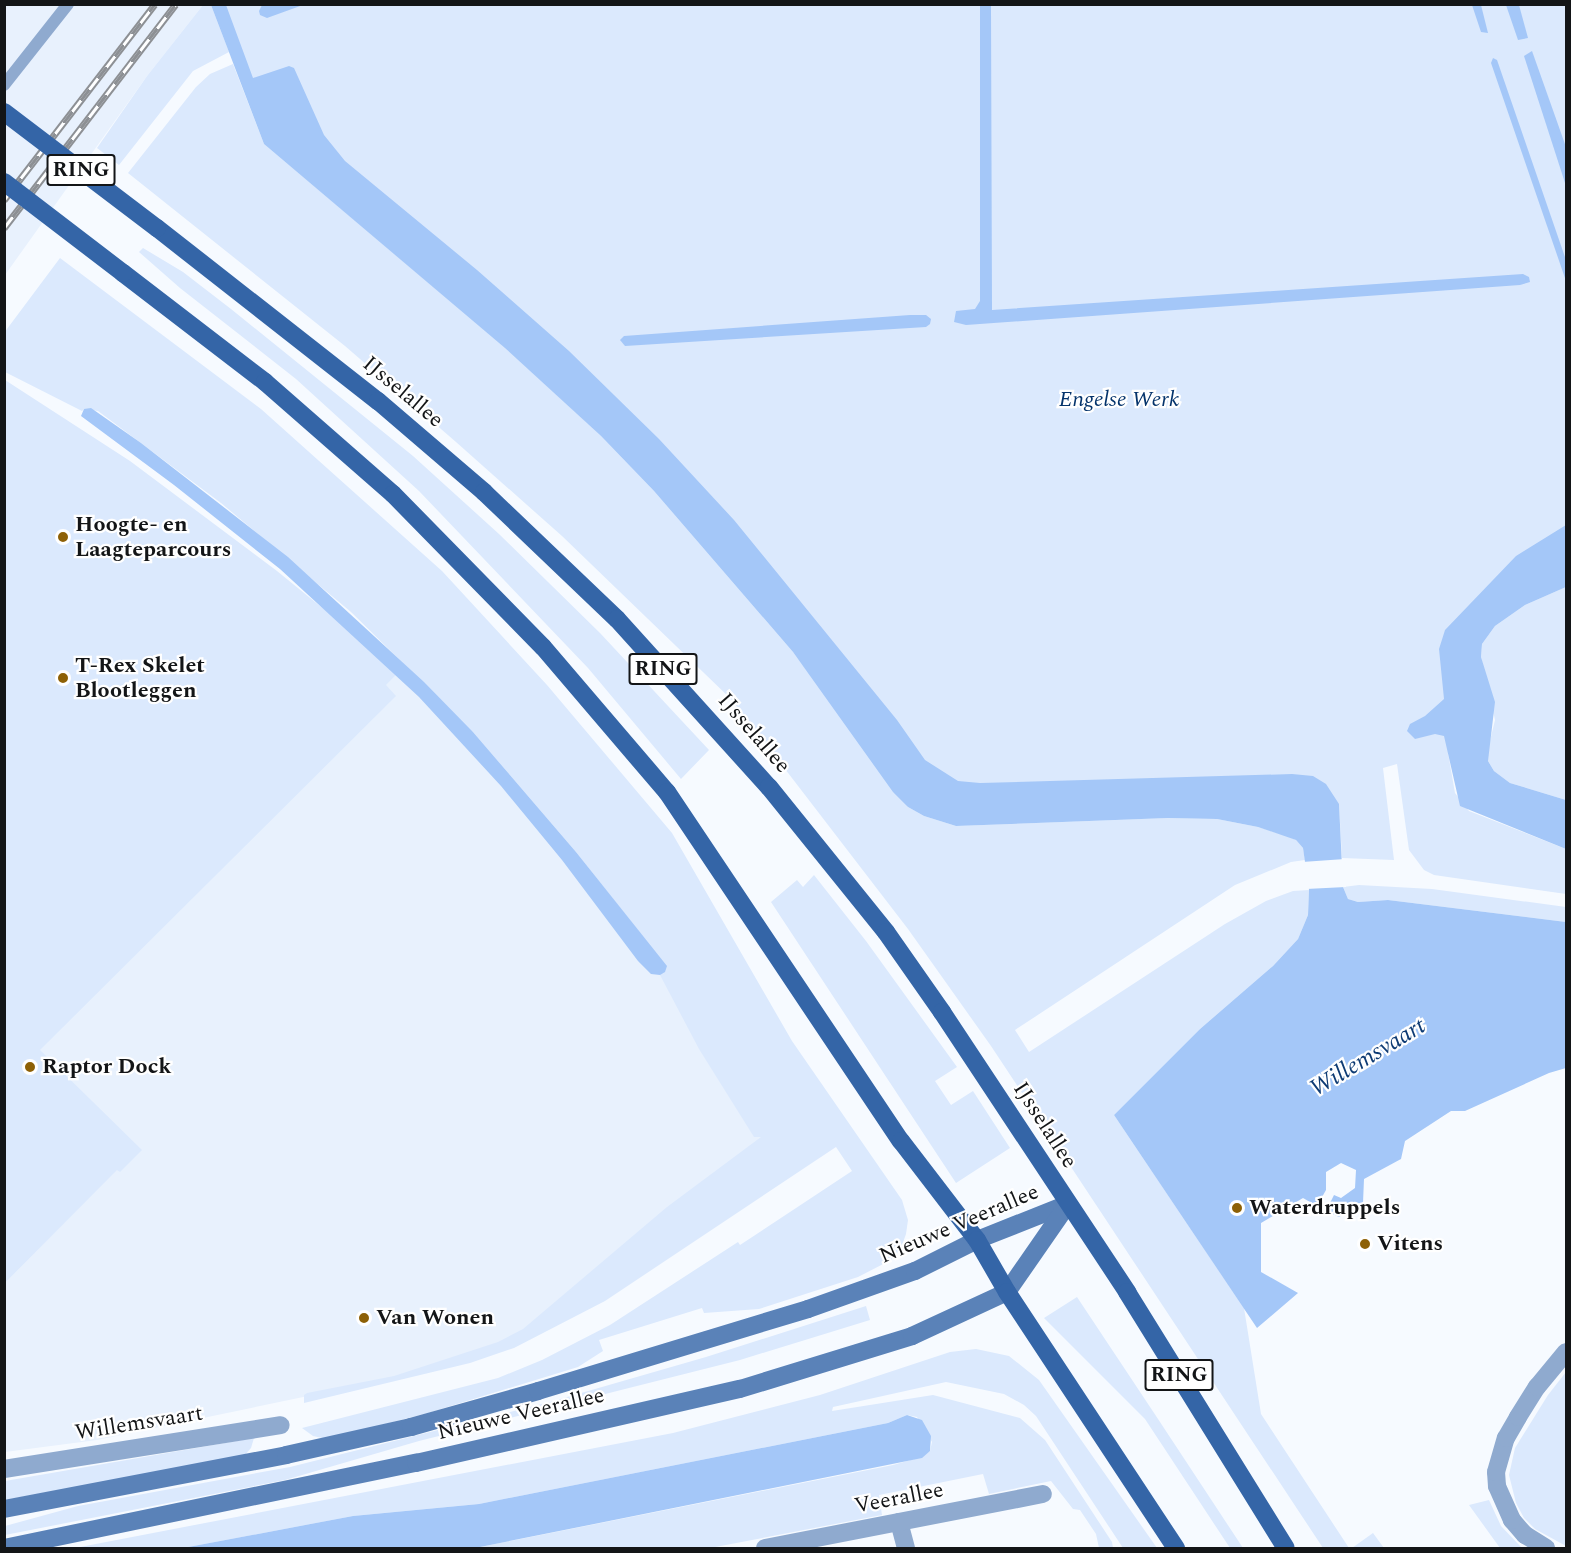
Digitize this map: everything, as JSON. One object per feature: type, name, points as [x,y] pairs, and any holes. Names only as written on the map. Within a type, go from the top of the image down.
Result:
[{"type":"main road","name":"IJsselallee","points":[[4,112],[369,393],[484,492],[609,611],[689,696],[769,787],[886,932],[942,1012],[1127,1292],[1286,1548]]},
{"type":"main road","name":"RING","points":[[4,182],[266,382],[343,448],[441,541],[543,648],[667,792],[901,1141],[977,1240],[1007,1292],[1176,1548]]},
{"type":"main road","name":"Nieuwe Veerallee","points":[[4,1509],[286,1455],[411,1427],[808,1309],[915,1271],[977,1240],[1068,1204]]},
{"type":"main road","name":"Nieuwe Veerallee","points":[[4,1548],[416,1463],[740,1389],[912,1336],[1007,1292],[1068,1204]]},
{"type":"street","points":[[1546,1548],[1525,1535],[1512,1520],[1497,1486],[1496,1472],[1506,1438],[1518,1416],[1537,1387],[1566,1352]]},
{"type":"street","name":"Willemsvaart","points":[[4,1469],[281,1425]]},
{"type":"street","name":"Veerallee","points":[[765,1548],[1043,1494]]},
{"type":"street","points":[[899,1522],[906,1548]]},
{"type":"lane","points":[[4,84],[68,4]]},
{"type":"shaded area","points":[[5,5],[203,5],[147,76],[5,275]]},
{"type":"shaded area","points":[[400,671],[477,748],[657,969],[768,1132],[524,1334],[385,1380],[97,1440],[5,1452],[5,1283],[122,1164],[23,1041]]},
{"type":"green space","points":[[203,5],[211,5],[229,52],[193,71],[119,165],[97,148],[147,76]]},
{"type":"green space","name":"Engelse Werk","points":[[220,5],[1566,5],[1566,544],[1479,614],[1448,753],[1455,793],[1469,811],[1566,849],[1566,894],[1434,875],[1424,870],[1409,850],[1397,764],[1383,768],[1394,860],[1342,858],[1339,804],[949,803],[703,511],[254,93]]},
{"type":"green space","points":[[233,64],[264,144],[505,347],[601,436],[654,491],[793,652],[908,807],[924,816],[956,826],[1168,818],[1217,819],[1258,827],[1287,836],[1296,840],[1303,848],[1305,860],[1291,862],[1235,885],[1015,1030],[1029,1052],[1225,924],[1266,901],[1293,891],[1309,890],[1308,915],[1298,939],[1273,966],[1200,1029],[1114,1115],[1244,1308],[1261,1414],[1349,1548],[1323,1548],[991,1046],[908,929],[732,700],[562,536],[456,442],[345,346],[128,173],[196,87],[210,74]]},
{"type":"green space","points":[[143,248],[183,272],[413,456],[499,534],[600,633],[709,750],[681,779],[588,668],[419,491],[296,379],[180,288],[139,252]]},
{"type":"green space","points":[[60,258],[261,409],[442,571],[547,685],[672,833],[792,1041],[902,1200],[908,1220],[906,1234],[901,1248],[891,1260],[858,1277],[759,1309],[704,1313],[702,1308],[599,1340],[603,1351],[578,1367],[428,1413],[327,1439],[313,1436],[302,1428],[498,1378],[542,1360],[610,1325],[738,1242],[740,1245],[852,1171],[836,1147],[605,1301],[514,1348],[470,1363],[304,1403],[304,1395],[307,1393],[394,1376],[498,1342],[523,1329],[667,1207],[761,1137],[754,1137],[699,1049],[660,975],[666,966],[576,852],[473,732],[351,612],[221,503],[98,411],[84,409],[82,411],[5,372],[4,333]]},
{"type":"green space","points":[[5,380],[130,461],[277,571],[400,671],[386,685],[396,696],[40,1050],[142,1150],[120,1172],[117,1170],[5,1283]]},
{"type":"green space","points":[[1566,587],[1566,800],[1510,783],[1494,771],[1488,761],[1488,749],[1495,720],[1481,657],[1482,644],[1495,626],[1525,605]]},
{"type":"green space","points":[[814,875],[866,941],[957,1067],[935,1081],[951,1105],[973,1091],[1010,1148],[956,1183],[771,902],[797,880],[803,887]]},
{"type":"green space","points":[[1359,885],[1432,889],[1566,907],[1566,922],[1388,900],[1358,902],[1348,899],[1343,887]]},
{"type":"green space","points":[[1077,1297],[1243,1548],[1230,1548],[1145,1419],[1044,1318]]},
{"type":"green space","points":[[866,1306],[870,1320],[740,1360],[419,1441],[285,1480],[5,1535],[5,1526],[78,1506],[290,1467],[550,1402],[706,1357]]},
{"type":"green space","points":[[976,1349],[1009,1356],[1039,1380],[1157,1548],[1123,1548],[1036,1416],[1024,1405],[1004,1394],[946,1382],[833,1407],[832,1411],[933,1395],[1020,1418],[1045,1440],[1112,1542],[1113,1548],[1099,1548],[1096,1534],[1080,1510],[1073,1509],[1051,1481],[989,1494],[983,1474],[879,1495],[882,1515],[710,1548],[475,1548],[893,1465],[921,1457],[930,1451],[932,1442],[917,1417],[907,1415],[888,1423],[479,1504],[353,1516],[183,1548],[75,1548],[673,1433],[820,1395],[950,1352]]},
{"type":"green space","points":[[1566,1372],[1566,1546],[1535,1529],[1524,1518],[1516,1503],[1509,1475],[1515,1448],[1548,1395]]},
{"type":"green space","points":[[254,1438],[251,1448],[244,1456],[5,1500],[5,1481]]},
{"type":"green space","points":[[1489,1500],[1501,1526],[1522,1548],[1500,1548],[1469,1505]]},
{"type":"green space","points":[[1373,1533],[1384,1548],[1352,1548]]},
{"type":"water","points":[[262,4],[303,5],[267,18],[260,15]]},
{"type":"water","points":[[211,5],[226,5],[253,78],[289,66],[294,68],[324,135],[345,161],[477,270],[569,351],[659,439],[734,520],[897,720],[925,760],[958,781],[980,783],[1292,774],[1313,776],[1326,784],[1339,804],[1343,887],[1348,899],[1358,902],[1388,900],[1566,922],[1566,1068],[1549,1073],[1465,1111],[1451,1111],[1405,1141],[1401,1159],[1364,1179],[1363,1203],[1339,1217],[1326,1211],[1334,1195],[1341,1198],[1355,1188],[1356,1170],[1341,1163],[1326,1172],[1326,1190],[1317,1206],[1303,1198],[1261,1223],[1261,1272],[1298,1293],[1257,1328],[1114,1115],[1200,1029],[1273,966],[1298,939],[1308,915],[1309,890],[1303,848],[1296,840],[1258,827],[1217,819],[1168,818],[956,826],[924,816],[908,807],[893,792],[793,652],[654,491],[601,436],[505,348],[264,144]]},
{"type":"water","points":[[980,5],[991,5],[992,310],[1523,274],[1529,277],[1530,282],[1520,285],[966,325],[954,322],[956,311],[975,309],[980,301]]},
{"type":"water","points":[[1472,5],[1481,5],[1488,33],[1481,32]]},
{"type":"water","points":[[1506,5],[1519,5],[1528,38],[1518,40]]},
{"type":"water","points":[[1532,51],[1566,147],[1566,186],[1524,56]]},
{"type":"water","points":[[1493,58],[1497,60],[1566,260],[1566,281],[1491,63]]},
{"type":"water","points":[[926,315],[931,319],[930,324],[926,327],[625,346],[620,340],[624,336]]},
{"type":"water","points":[[91,408],[141,443],[288,557],[424,682],[473,732],[576,852],[667,966],[665,972],[660,975],[651,974],[638,961],[562,860],[501,786],[419,697],[280,569],[174,485],[81,416],[84,409]]},
{"type":"water","points":[[1566,525],[1566,587],[1525,605],[1495,626],[1482,644],[1481,657],[1495,702],[1488,761],[1494,771],[1510,783],[1566,800],[1566,849],[1460,806],[1444,736],[1435,734],[1415,739],[1407,731],[1410,724],[1425,716],[1444,699],[1439,649],[1445,630],[1516,556]]},
{"type":"water","points":[[907,1415],[922,1420],[931,1436],[930,1451],[922,1458],[475,1548],[183,1548],[353,1516],[479,1504],[888,1423]]},
{"type":"pier","points":[[1345,859],[1346,887],[1306,889],[1302,862]]},
{"type":"railway","points":[[4,200],[155,4]]},
{"type":"railway","points":[[4,228],[176,4]]},
{"type":"place","name":"Hoogte- en Laagteparcours","points":[[63,537]]},
{"type":"place","name":"T-Rex Skelet Blootleggen","points":[[63,678]]},
{"type":"place","name":"Raptor Dock","points":[[30,1067]]},
{"type":"place","name":"Waterdruppels","points":[[1237,1208]]},
{"type":"place","name":"Vitens","points":[[1365,1244]]},
{"type":"place","name":"Van Wonen","points":[[364,1318]]}]
